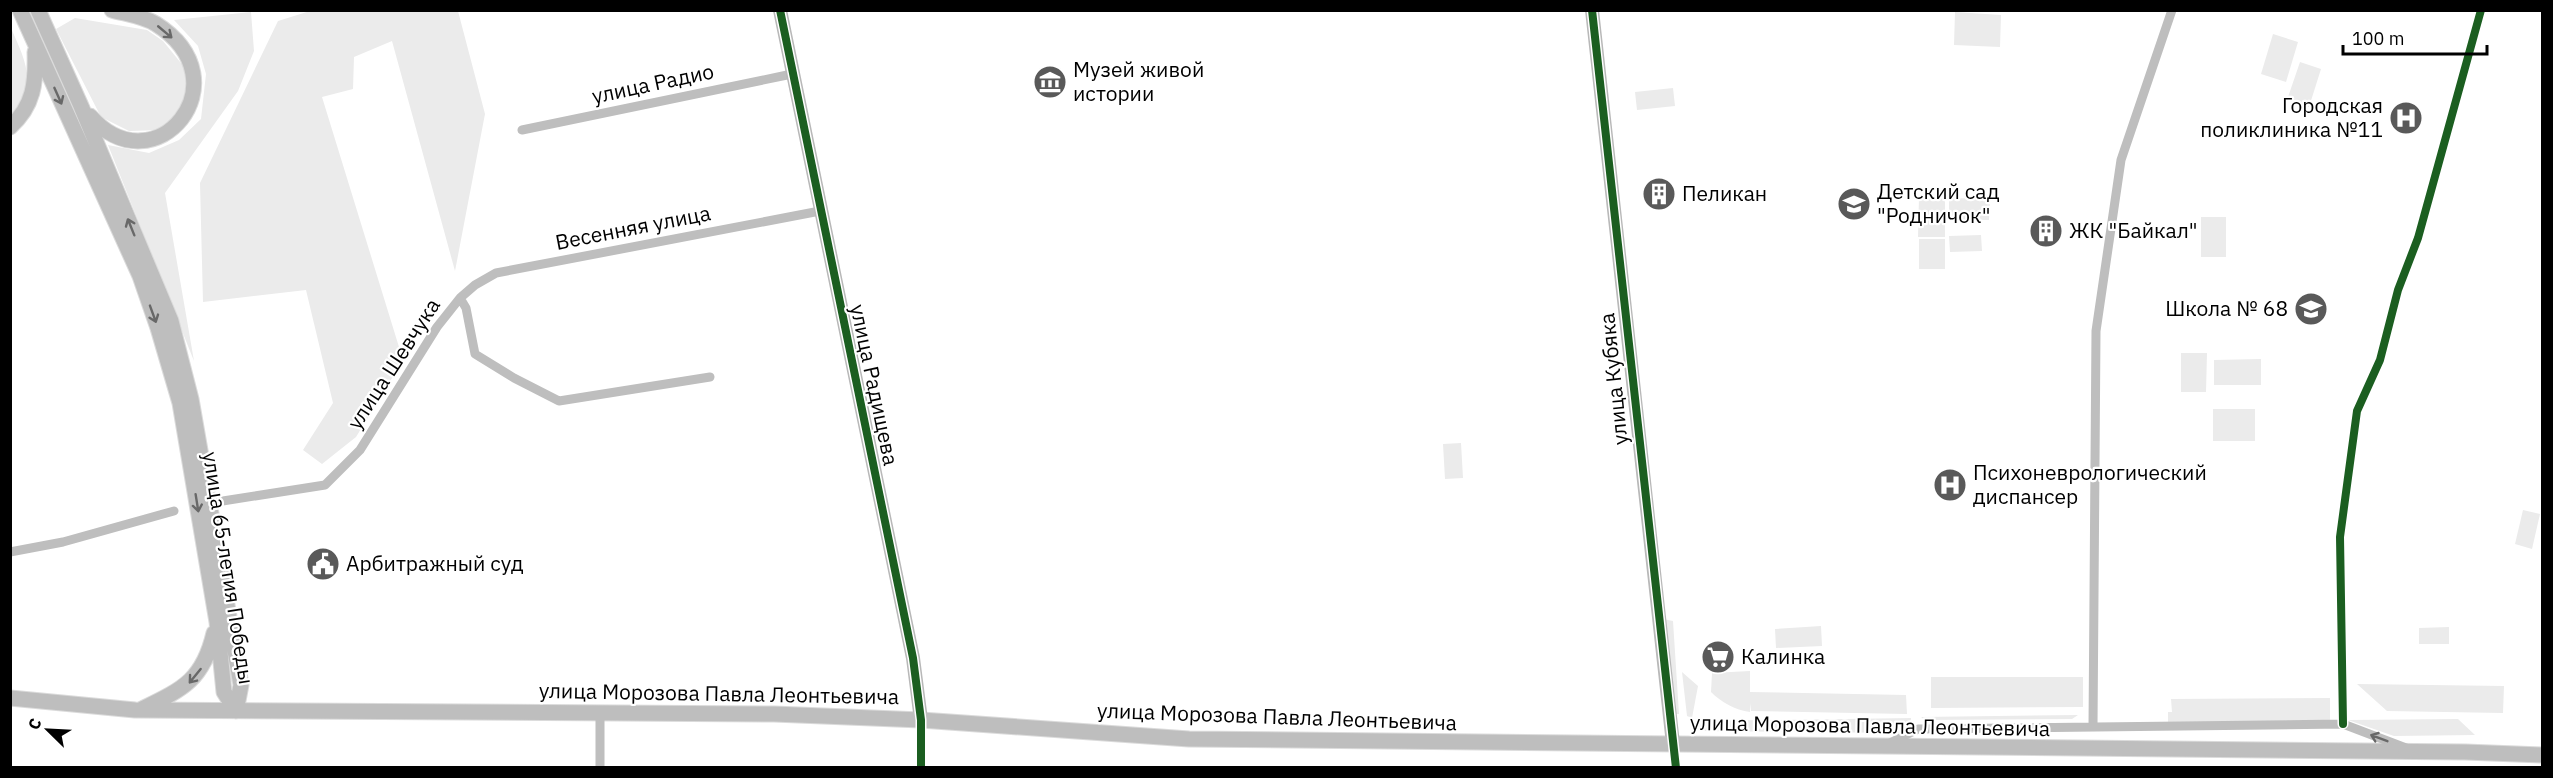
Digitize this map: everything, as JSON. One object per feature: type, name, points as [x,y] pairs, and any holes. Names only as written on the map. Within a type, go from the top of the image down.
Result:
[{"type":"main road","name":"улица 65-летия Победы","points":[[20,10],[140,276],[158,328],[180,403],[217,622],[224,692],[236,711]]},
{"type":"main road","name":"улица 65-летия Победы","points":[[38,10],[171,321],[191,399],[241,688],[236,711]]},
{"type":"main road","points":[[81,106],[101,129],[127,140],[139,141],[153,139],[177,125],[188,113],[194,96],[195,80],[192,64],[182,46],[155,24],[112,10]]},
{"type":"main road","points":[[10,127],[31,101],[36,78],[34,43]]},
{"type":"main road","points":[[139,710],[177,692],[192,680],[207,657],[217,622]]},
{"type":"main road","name":"улица Морозова Павла Леонтьевича","points":[[10,698],[139,710],[600,712],[921,720],[1189,739],[1881,748],[2415,751],[2542,755]]},
{"type":"street","name":"улица Радищева","points":[[780,10],[913,658],[921,720],[921,768]]},
{"type":"street","name":"улица Кубяка","points":[[1592,10],[1673,744]]},
{"type":"street","points":[[2093,726],[2096,331],[2121,160],[2172,10]]},
{"type":"street","points":[[2343,724],[2340,537],[2357,411],[2380,360],[2398,290],[2418,238],[2481,10]]},
{"type":"street","name":"улица Радио","points":[[522,130],[792,74]]},
{"type":"street","name":"Весенняя улица","points":[[460,298],[475,285],[496,273],[820,211]]},
{"type":"street","name":"улица Шевчука","points":[[210,503],[325,485],[360,450],[436,327],[460,298],[466,308],[475,354],[559,401],[710,377]]},
{"type":"street","points":[[10,552],[63,542],[174,511]]},
{"type":"street","points":[[600,712],[600,768]]},
{"type":"street","points":[[1881,748],[1918,729],[2343,724],[2415,751]]},
{"type":"street","points":[[1673,744],[1676,768]]},
{"type":"shaded area","points":[[310,11],[458,11],[485,114],[455,271],[392,41],[354,57],[353,89],[322,97],[403,360],[356,437],[322,464],[303,450],[333,403],[306,290],[203,302],[200,183],[278,21]]},
{"type":"shaded area","points":[[251,12],[254,51],[238,91],[165,193],[194,361],[108,145],[149,153],[179,140],[201,119],[206,74],[198,46],[174,20]]},
{"type":"shaded area","points":[[1955,12],[2001,15],[2000,47],[1954,45]]},
{"type":"shaded area","points":[[75,18],[147,30],[163,41],[185,68],[186,95],[177,116],[160,130],[129,131],[101,117],[56,29]]},
{"type":"shaded area","points":[[10,26],[27,72],[25,93],[11,115]]},
{"type":"shaded area","points":[[2273,34],[2298,42],[2286,82],[2261,74]]},
{"type":"shaded area","points":[[2300,62],[2321,69],[2309,107],[2287,100]]},
{"type":"shaded area","points":[[1673,88],[1675,106],[1637,110],[1635,92]]},
{"type":"shaded area","points":[[1919,197],[1945,198],[1945,237],[1918,237]]},
{"type":"shaded area","points":[[1949,198],[1990,199],[1989,220],[1949,220]]},
{"type":"shaded area","points":[[2201,217],[2226,217],[2226,257],[2201,257]]},
{"type":"shaded area","points":[[1981,235],[1982,251],[1950,252],[1949,236]]},
{"type":"shaded area","points":[[1919,239],[1945,239],[1945,269],[1919,269]]},
{"type":"shaded area","points":[[2181,353],[2207,353],[2206,392],[2181,392]]},
{"type":"shaded area","points":[[2261,359],[2261,385],[2214,385],[2214,360]]},
{"type":"shaded area","points":[[2213,409],[2255,409],[2255,441],[2213,441]]},
{"type":"shaded area","points":[[1461,443],[1463,478],[1445,479],[1443,444]]},
{"type":"shaded area","points":[[2523,510],[2540,514],[2532,549],[2515,544]]},
{"type":"shaded area","points":[[1663,619],[1673,621],[1679,714],[1676,714]]},
{"type":"shaded area","points":[[1821,626],[1822,646],[1776,648],[1775,629]]},
{"type":"shaded area","points":[[2449,627],[2449,644],[2419,644],[2419,628]]},
{"type":"shaded area","points":[[1750,671],[1750,692],[1906,695],[1907,714],[1751,711],[1750,703],[1750,712],[1729,705],[1711,692],[1712,673]]},
{"type":"shaded area","points":[[1682,672],[1698,686],[1692,718],[1687,716]]},
{"type":"shaded area","points":[[1931,677],[2083,677],[2083,707],[1931,708]]},
{"type":"shaded area","points":[[2357,684],[2504,686],[2503,713],[2387,711]]},
{"type":"shaded area","points":[[2330,698],[2330,720],[2168,723],[2168,712],[2172,712],[2171,699]]},
{"type":"shaded area","points":[[2078,715],[2072,719],[1925,720],[1921,717]]},
{"type":"shaded area","points":[[1911,718],[1910,731],[1902,733],[1696,731],[1695,727],[1699,721]]},
{"type":"shaded area","points":[[2458,719],[2475,735],[2394,736],[2348,720]]},
{"type":"cycle path","points":[[780,10],[913,658],[921,720],[921,768]]},
{"type":"cycle path","points":[[1592,10],[1676,768]]},
{"type":"cycle path","points":[[2343,724],[2340,537],[2357,411],[2380,360],[2398,290],[2418,238],[2481,10]]},
{"type":"place","name":"Музей живой истории","points":[[1050,82]]},
{"type":"place","name":"Городская поликлиника №11","points":[[2406,118]]},
{"type":"place","name":"Пеликан","points":[[1659,194]]},
{"type":"place","name":"Детский сад \"Родничок\"","points":[[1854,204]]},
{"type":"place","name":"ЖК \"Байкал\"","points":[[2046,231]]},
{"type":"place","name":"Школа № 68","points":[[2311,309]]},
{"type":"place","name":"Психоневрологический диспансер","points":[[1950,485]]},
{"type":"place","name":"Арбитражный суд","points":[[323,564]]},
{"type":"place","name":"Калинка","points":[[1718,657]]}]
